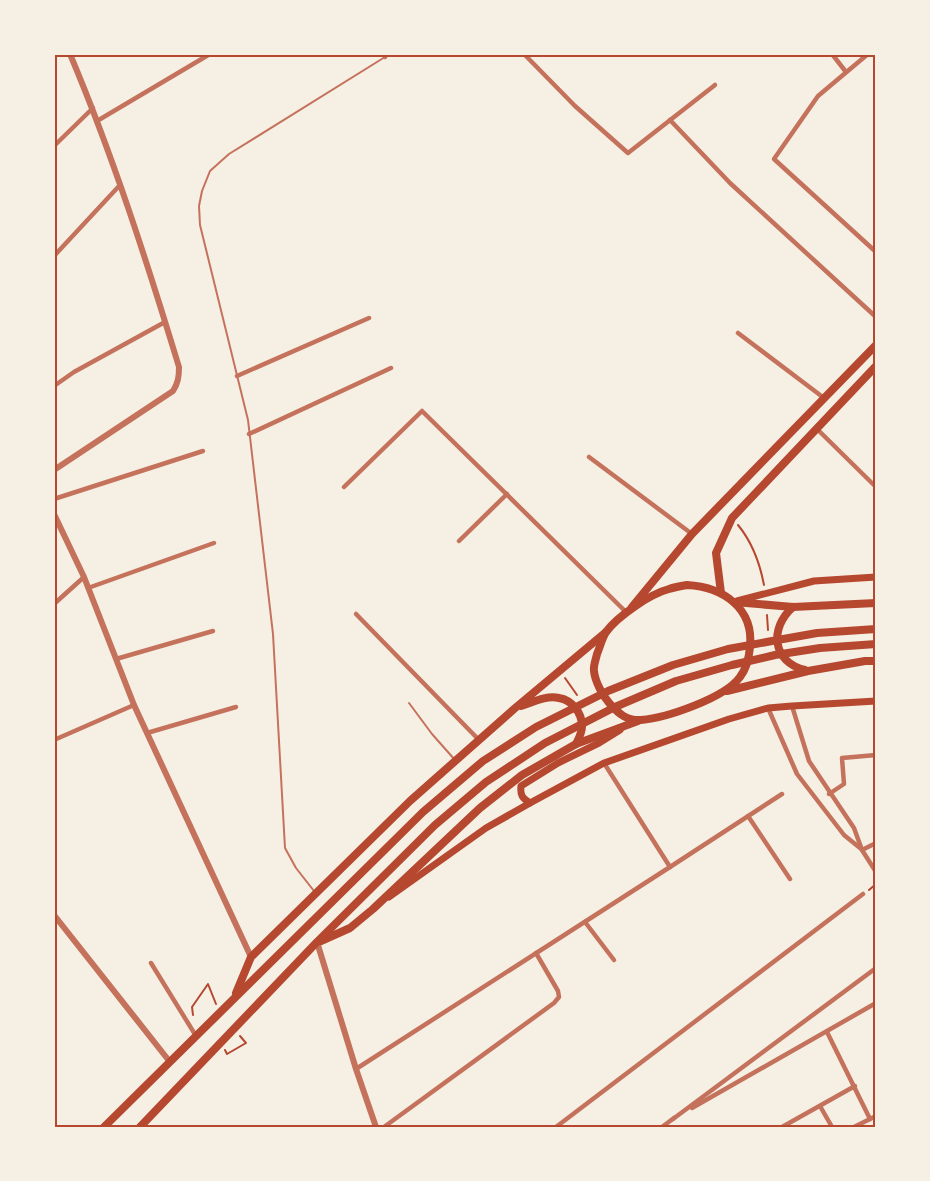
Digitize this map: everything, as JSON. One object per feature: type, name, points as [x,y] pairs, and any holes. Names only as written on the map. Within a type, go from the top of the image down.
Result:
[{"type":"main road","points":[[233,998],[251,957],[454,760],[628,611],[692,534],[876,345]]},
{"type":"main road","points":[[721,593],[716,553],[732,518],[876,366]]},
{"type":"main road","points":[[734,602],[814,581],[876,577]]},
{"type":"main road","points":[[628,611],[668,589],[687,585],[702,586],[721,593],[734,602],[748,624],[751,637],[749,660],[740,677],[723,692]]},
{"type":"main road","points":[[734,602],[793,607],[876,603]]},
{"type":"main road","points":[[793,607],[780,623],[777,634],[778,644],[782,654],[789,662],[808,671]]},
{"type":"main road","points":[[104,1127],[423,812],[492,755],[536,727],[608,690],[673,664],[728,650],[817,633],[876,629]]},
{"type":"main road","points":[[606,632],[599,648],[594,671],[599,686],[618,714],[625,718],[641,720]]},
{"type":"main road","points":[[140,1127],[317,942],[435,825],[486,782],[545,743],[615,706],[676,681],[775,655],[820,648],[876,644]]},
{"type":"main road","points":[[373,909],[480,807],[522,775],[576,744],[641,720],[686,708],[723,692],[808,671],[876,661]]},
{"type":"main road","points":[[514,709],[538,699],[558,697],[567,701],[575,707],[582,725],[581,735],[576,744]]},
{"type":"main road","points":[[317,942],[350,928],[486,828],[604,764],[729,719],[768,708],[876,701]]},
{"type":"main road","points":[[530,803],[520,794],[521,786],[632,723]]},
{"type":"street","points":[[54,470],[173,391],[177,383],[179,367],[120,185],[93,108],[70,54]]},
{"type":"street","points":[[97,120],[210,54]]},
{"type":"street","points":[[524,54],[575,106],[628,153],[715,85]]},
{"type":"street","points":[[832,54],[846,72]]},
{"type":"street","points":[[868,54],[818,96],[774,159],[876,252]]},
{"type":"street","points":[[54,146],[93,108]]},
{"type":"street","points":[[670,120],[730,183],[876,317]]},
{"type":"street","points":[[54,256],[120,185]]},
{"type":"street","points":[[237,376],[369,318]]},
{"type":"street","points":[[54,386],[165,322]]},
{"type":"street","points":[[738,333],[824,398]]},
{"type":"street","points":[[249,434],[391,368]]},
{"type":"street","points":[[344,487],[422,411],[628,611]]},
{"type":"street","points":[[817,429],[876,487]]},
{"type":"street","points":[[54,499],[203,451]]},
{"type":"street","points":[[589,457],[692,534]]},
{"type":"street","points":[[459,541],[507,494]]},
{"type":"street","points":[[54,514],[84,577],[134,705],[251,957]]},
{"type":"street","points":[[88,588],[214,543]]},
{"type":"street","points":[[54,604],[84,577]]},
{"type":"street","points":[[356,614],[479,740]]},
{"type":"street","points":[[116,659],[213,631]]},
{"type":"street","points":[[54,740],[134,705]]},
{"type":"street","points":[[792,706],[809,761],[854,828],[862,850],[876,872]]},
{"type":"street","points":[[147,733],[236,707]]},
{"type":"street","points":[[768,708],[797,774],[844,835],[862,850]]},
{"type":"street","points":[[829,794],[844,784],[842,758],[876,754]]},
{"type":"street","points":[[604,764],[670,867]]},
{"type":"street","points":[[356,1069],[782,794]]},
{"type":"street","points":[[748,816],[790,879]]},
{"type":"street","points":[[862,850],[876,843]]},
{"type":"street","points":[[556,1127],[863,894]]},
{"type":"street","points":[[54,915],[170,1062]]},
{"type":"street","points":[[585,922],[614,960]]},
{"type":"street","points":[[317,942],[376,1127]]},
{"type":"street","points":[[384,1127],[559,998],[558,991],[536,953]]},
{"type":"street","points":[[151,963],[196,1036]]},
{"type":"street","points":[[662,1127],[876,968]]},
{"type":"street","points":[[673,1119],[876,1003]]},
{"type":"street","points":[[827,1032],[870,1119]]},
{"type":"street","points":[[782,1127],[855,1086]]},
{"type":"street","points":[[820,1106],[832,1127]]},
{"type":"street","points":[[854,1127],[876,1116]]},
{"type":"lane","points":[[316,893],[296,868],[285,848],[273,634],[248,420],[200,225],[199,206],[210,171],[229,154],[386,55]]},
{"type":"lane","points":[[409,703],[454,760]]},
{"type":"path","points":[[732,518],[744,533],[761,567],[766,594]]},
{"type":"path","points":[[767,605],[768,631]]},
{"type":"path","points":[[560,671],[580,698]]},
{"type":"path","points":[[192,1007],[208,984]]},
{"type":"path","points":[[227,1054],[246,1043]]}]
